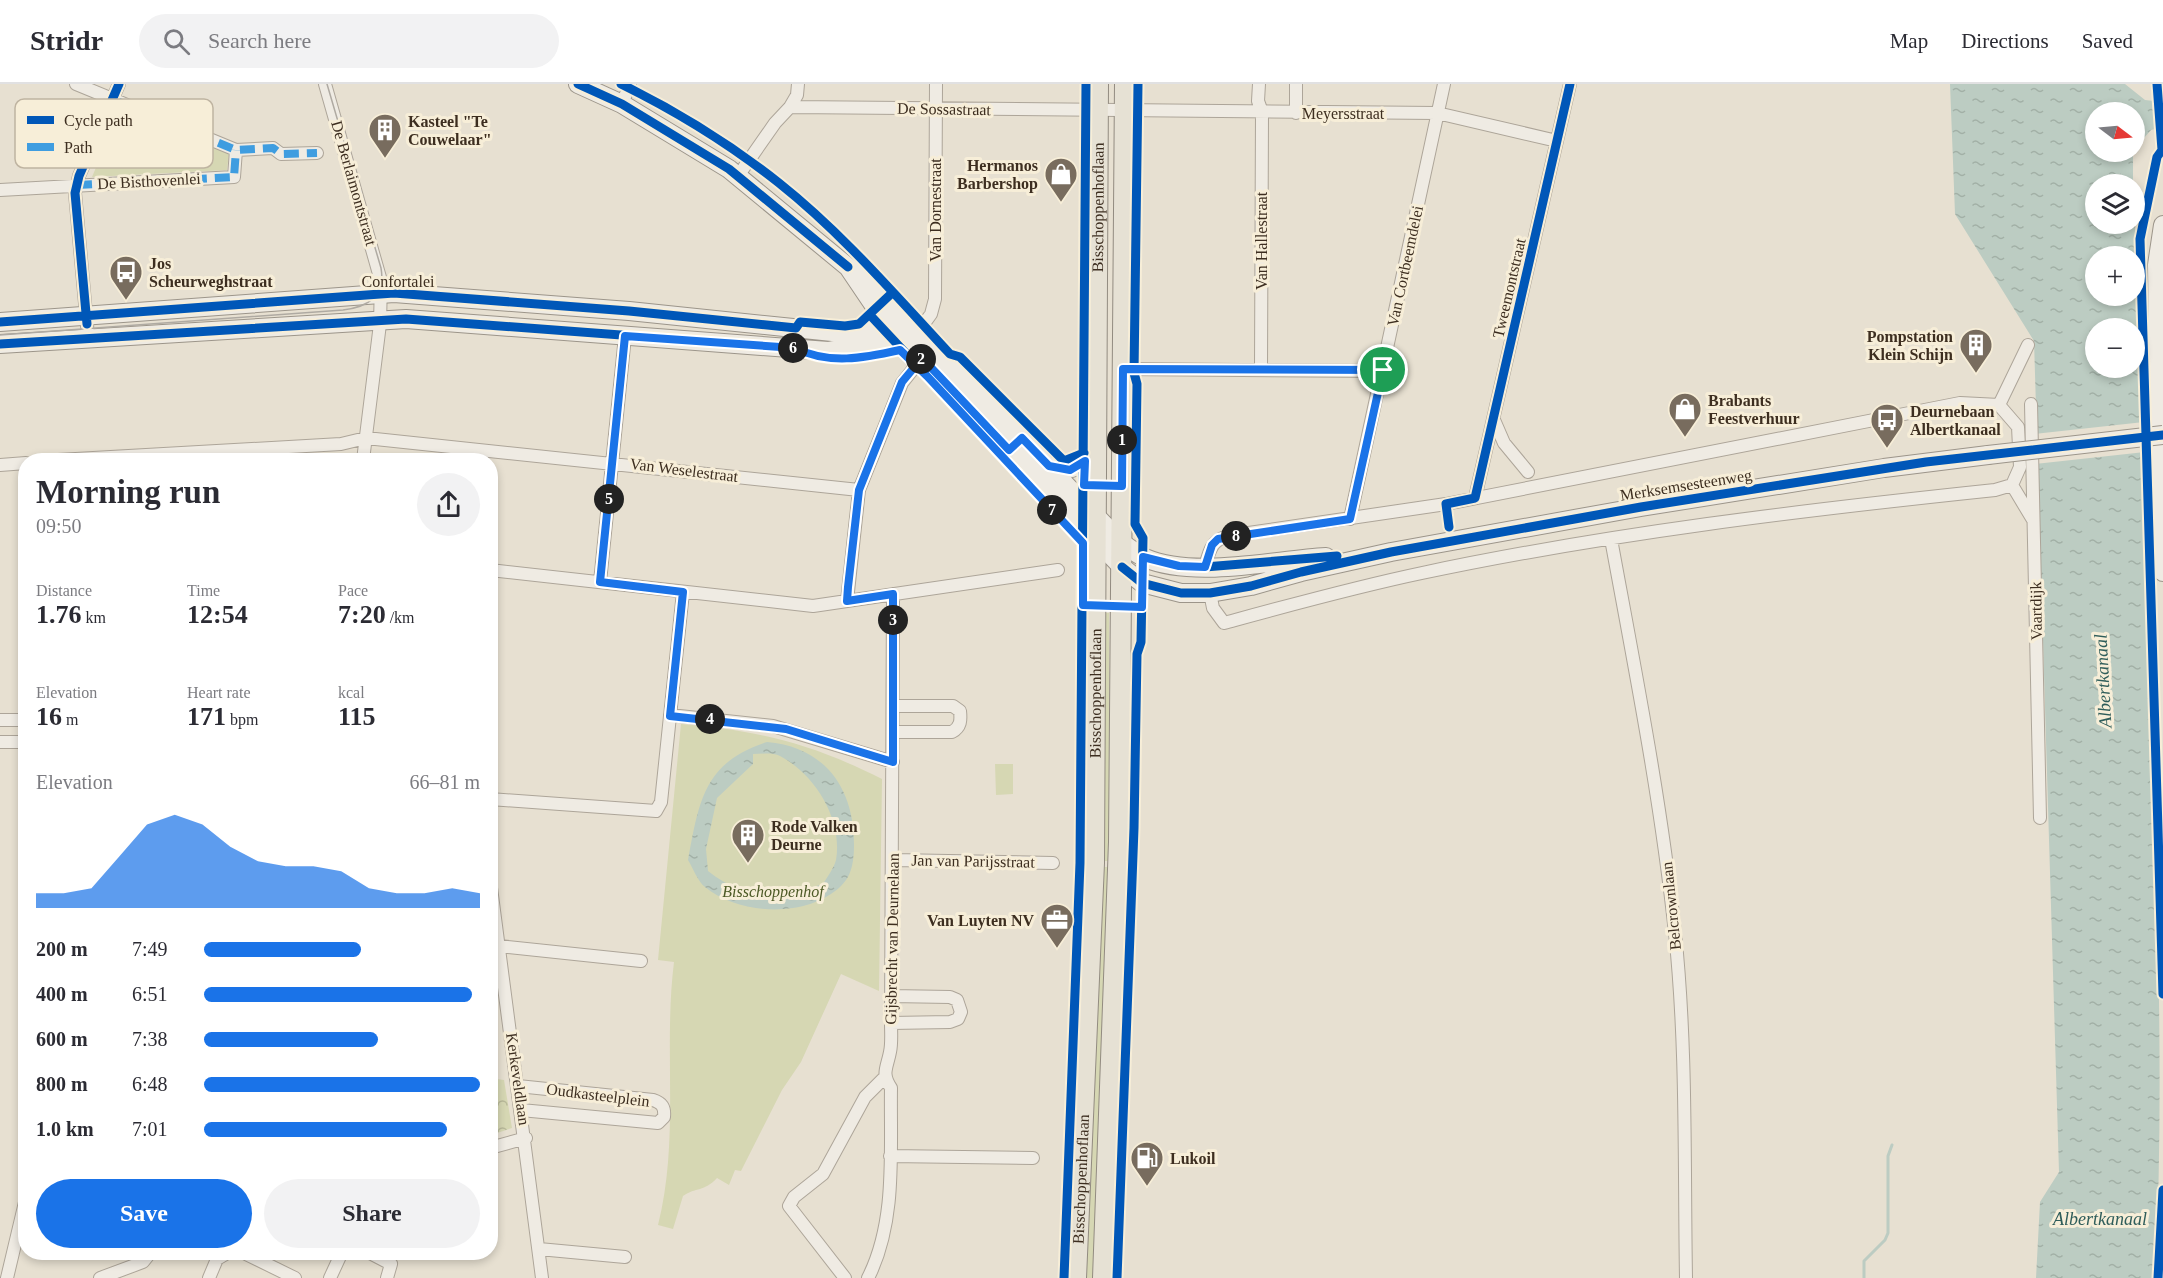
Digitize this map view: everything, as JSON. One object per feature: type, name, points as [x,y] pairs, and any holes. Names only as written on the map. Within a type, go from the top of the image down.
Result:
[{"type":"main road","name":"Bisschoppenhoflaan","points":[[1077,1278],[1094,863],[1098,84]]},
{"type":"main road","name":"Bisschoppenhoflaan","points":[[1103,1278],[1119,842],[1125,84]]},
{"type":"street","points":[[76,84],[112,99],[119,84]]},
{"type":"street","name":"De Berlaimontstraat","points":[[325,84],[379,273],[380,320],[364,453]]},
{"type":"street","points":[[578,84],[626,95],[740,173],[848,267],[873,303],[905,328],[1016,444]]},
{"type":"street","points":[[740,173],[775,123],[790,107],[797,95],[798,84]]},
{"type":"street","name":"Van Dornestraat","points":[[905,328],[931,314],[935,299],[936,84]]},
{"type":"street","name":"Van Hallestraat","points":[[1259,84],[1258,101],[1262,112],[1261,369]]},
{"type":"street","points":[[1296,84],[1296,113]]},
{"type":"street","name":"Van Cortbeemdelei","points":[[1350,519],[1443,84]]},
{"type":"street","name":"Tweemontstraat","points":[[1475,498],[1570,84]]},
{"type":"street","name":"De Sossastraat","points":[[790,107],[1097,109]]},
{"type":"street","points":[[1097,109],[1125,110]]},
{"type":"street","name":"Meyersstraat","points":[[1125,110],[1437,113],[1557,141]]},
{"type":"street","points":[[213,141],[236,150],[273,148],[281,154],[316,153]]},
{"type":"street","name":"De Bisthovenlei","points":[[0,190],[234,177],[236,150]]},
{"type":"street","points":[[84,168],[75,193],[88,336]]},
{"type":"street","points":[[2163,225],[2157,265],[2158,354],[2154,415],[2160,483],[2163,573]]},
{"type":"street","name":"Confortalei","points":[[0,322],[381,294],[629,311],[843,340],[905,328]]},
{"type":"street","name":"Confortalei","points":[[0,344],[88,336],[406,318],[828,351],[843,340]]},
{"type":"street","points":[[905,328],[922,358],[1016,444]]},
{"type":"street","points":[[600,582],[625,336]]},
{"type":"street","points":[[1210,593],[1213,608],[1224,623],[1424,573],[1611,539],[1839,506],[1995,490],[2012,485],[2020,467],[2018,426],[1999,405],[2028,345]]},
{"type":"street","points":[[2158,354],[2163,389]]},
{"type":"street","points":[[847,601],[859,490],[902,382],[922,358]]},
{"type":"street","points":[[1123,369],[1383,370]]},
{"type":"street","name":"Merksemsesteenweg","points":[[1205,567],[1212,545],[1218,539],[1475,498],[1960,403],[1999,405]]},
{"type":"street","name":"Vaartdijk","points":[[2031,404],[2040,818]]},
{"type":"street","points":[[1049,466],[1070,470],[1085,461],[1089,440],[1098,420]]},
{"type":"street","points":[[1494,420],[1504,443],[1528,472]]},
{"type":"street","name":"Merksemsesteenweg","points":[[1016,444],[1095,539],[1122,567],[1142,583],[1181,592],[1210,593],[1251,586],[1300,572],[1391,552],[1653,505],[1884,468],[2163,435]]},
{"type":"street","name":"Van Weselestraat","points":[[185,453],[341,444],[366,438],[612,462],[859,490]]},
{"type":"street","name":"Merksemsesteenweg","points":[[1016,444],[1049,466],[1122,543],[1151,560],[1179,566],[1205,567],[1391,552]]},
{"type":"street","points":[[0,465],[18,464]]},
{"type":"street","points":[[2012,485],[2034,521]]},
{"type":"street","name":"Belcrownlaan","points":[[1611,539],[1659,801],[1675,935],[1681,1022],[1686,1278]]},
{"type":"street","points":[[498,571],[813,606],[1058,570]]},
{"type":"street","points":[[498,800],[656,811],[661,802],[683,592]]},
{"type":"street","name":"Gijsbrecht van Deurnelaan","points":[[868,1278],[886,1220],[890,1156],[891,1088],[884,1078],[885,1064],[890,1053],[891,1023],[893,594]]},
{"type":"street","points":[[893,706],[953,706],[960,711],[961,721],[958,728],[952,732],[893,732]]},
{"type":"street","points":[[670,716],[786,729],[893,762]]},
{"type":"street","points":[[0,720],[18,720]]},
{"type":"street","points":[[0,742],[18,742]]},
{"type":"street","name":"Jan van Parijsstraat","points":[[893,860],[1053,862]]},
{"type":"street","name":"Kerkeveldlaan","points":[[498,938],[526,1138],[542,1278]]},
{"type":"street","points":[[499,946],[641,961]]},
{"type":"street","points":[[891,996],[950,997],[957,1000],[961,1012],[958,1019],[950,1022],[891,1023]]},
{"type":"street","points":[[844,1278],[789,1206],[794,1197],[824,1174],[866,1097],[884,1078]]},
{"type":"street","name":"Oudkasteelplein","points":[[518,1086],[653,1100],[660,1103],[664,1109],[664,1117],[658,1123],[522,1110]]},
{"type":"street","points":[[498,1146],[526,1138]]},
{"type":"street","points":[[890,1156],[1033,1158]]},
{"type":"street","points":[[7,1278],[18,1231]]},
{"type":"street","points":[[539,1249],[625,1257]]},
{"type":"street","points":[[100,1278],[145,1260]]},
{"type":"street","points":[[209,1278],[217,1260]]},
{"type":"street","points":[[258,1260],[295,1278]]},
{"type":"street","points":[[330,1278],[338,1260]]},
{"type":"street","points":[[383,1260],[391,1264],[387,1278]]},
{"type":"green space","points":[[213,148],[229,154],[227,170],[92,177],[96,168],[213,168]]},
{"type":"green space","points":[[1100,613],[1109,613],[1109,842],[1114,861],[1100,861]]},
{"type":"green space","name":"Bisschoppenhof","points":[[681,724],[736,730],[784,741],[831,756],[882,779],[879,991],[841,974],[801,1062],[782,1090],[741,1171],[735,1170],[729,1185],[717,1178],[708,1185],[683,1196],[673,1229],[658,1225],[665,1192],[668,1160],[671,995],[674,962],[658,960]]},
{"type":"green space","points":[[995,764],[1013,764],[1013,794],[996,795]]},
{"type":"green space","points":[[1100,867],[1114,867],[1098,1278],[1085,1278]]},
{"type":"green space","points":[[498,1079],[504,1080],[512,1128],[498,1133]]},
{"type":"water","name":"Albertkanaal","points":[[1950,84],[2125,84],[2145,100],[2163,102],[2163,127],[2151,130],[2145,137],[2145,102],[2085,102],[2085,162],[2133,162],[2133,174],[2085,174],[2085,234],[2135,234],[2136,246],[2085,246],[2085,306],[2138,306],[2138,318],[2085,318],[2085,378],[2140,378],[2153,741],[2160,1047],[2155,1278],[2036,1278],[2040,1202],[2059,1172],[2034,341],[1955,214]]},
{"type":"water","points":[[767,742],[805,752],[820,762],[842,788],[853,824],[853,861],[845,882],[827,896],[811,904],[774,909],[736,904],[702,885],[688,860],[696,819],[708,786],[717,773],[746,750]],"holes":[[[753,754],[777,755],[793,764],[815,786],[824,800],[831,814],[837,845],[835,863],[823,884],[792,892],[763,894],[736,888],[708,871],[706,849],[717,798],[753,764]]]},
{"type":"pier","points":[[2144,422],[2145,452],[2035,464],[2034,434]]},
{"type":"waterway","points":[[1864,1278],[1864,1261],[1885,1240],[1888,1233],[1888,1156],[1892,1145]]},
{"type":"tram line","points":[[0,335],[343,310],[367,303],[378,293],[381,286],[381,268],[327,84]]},
{"type":"marked path","points":[[213,141],[236,150],[273,148],[281,154],[317,153]]},
{"type":"marked path","points":[[77,185],[234,177],[236,150]]},
{"type":"cycle path","points":[[112,99],[119,84]]},
{"type":"cycle path","points":[[578,84],[622,104],[729,169],[848,267]]},
{"type":"cycle path","points":[[621,84],[703,129],[779,183],[847,244],[950,354],[960,357],[1064,461],[1084,453]]},
{"type":"cycle path","points":[[1064,1278],[1080,863],[1086,84]]},
{"type":"cycle path","points":[[1117,1278],[1134,828],[1137,654],[1141,642],[1143,538],[1135,524],[1137,384],[1134,373],[1138,84]]},
{"type":"cycle path","points":[[1449,527],[1446,504],[1475,498],[1570,84]]},
{"type":"cycle path","points":[[2157,84],[2162,150],[2157,157],[2140,239],[2163,994]]},
{"type":"cycle path","points":[[82,168],[75,193],[87,324]]},
{"type":"cycle path","points":[[0,322],[394,293],[629,311],[796,328],[800,322],[845,326],[859,324],[892,293]]},
{"type":"cycle path","points":[[870,315],[1083,543]]},
{"type":"cycle path","points":[[0,344],[406,319],[795,348],[821,357],[834,358],[860,357],[900,350]]},
{"type":"cycle path","points":[[1122,567],[1142,583],[1181,593],[1210,593],[1251,586],[1301,572],[1391,552],[1641,507],[1926,462],[2163,435]]},
{"type":"cycle path","points":[[1143,557],[1180,566],[1205,567],[1337,556]]},
{"type":"cycle path","points":[[2158,1278],[2163,1190]]},
{"type":"place","name":"Kasteel \"Te Couwelaar\"","points":[[385,159]]},
{"type":"place","name":"Hermanos Barbershop","points":[[1061,203]]},
{"type":"place","name":"Jos Scheurweghstraat","points":[[126,301]]},
{"type":"place","name":"Pompstation Klein Schijn","points":[[1976,374]]},
{"type":"place","name":"Brabants Feestverhuur","points":[[1685,438]]},
{"type":"place","name":"Deurnebaan Albertkanaal","points":[[1887,449]]},
{"type":"place","name":"Rode Valken Deurne","points":[[748,864]]},
{"type":"place","name":"Van Luyten NV","points":[[1057,949]]},
{"type":"place","name":"Lukoil","points":[[1147,1187]]},
{"type":"route","points":[[1383,370],[1123,369],[1122,486],[1084,485],[1085,461],[1070,470],[1049,466],[1022,438],[1009,450],[922,358],[914,365],[902,382],[859,490],[848,587],[847,601],[893,594],[893,762],[882,761],[773,726],[670,716],[683,592],[600,582],[625,336],[795,348],[811,356],[850,360],[900,350],[914,365],[927,376],[1083,543],[1083,605],[1096,606],[1135,605],[1142,607],[1143,557],[1179,566],[1205,567],[1212,545],[1218,539],[1350,519],[1383,370]]}]
